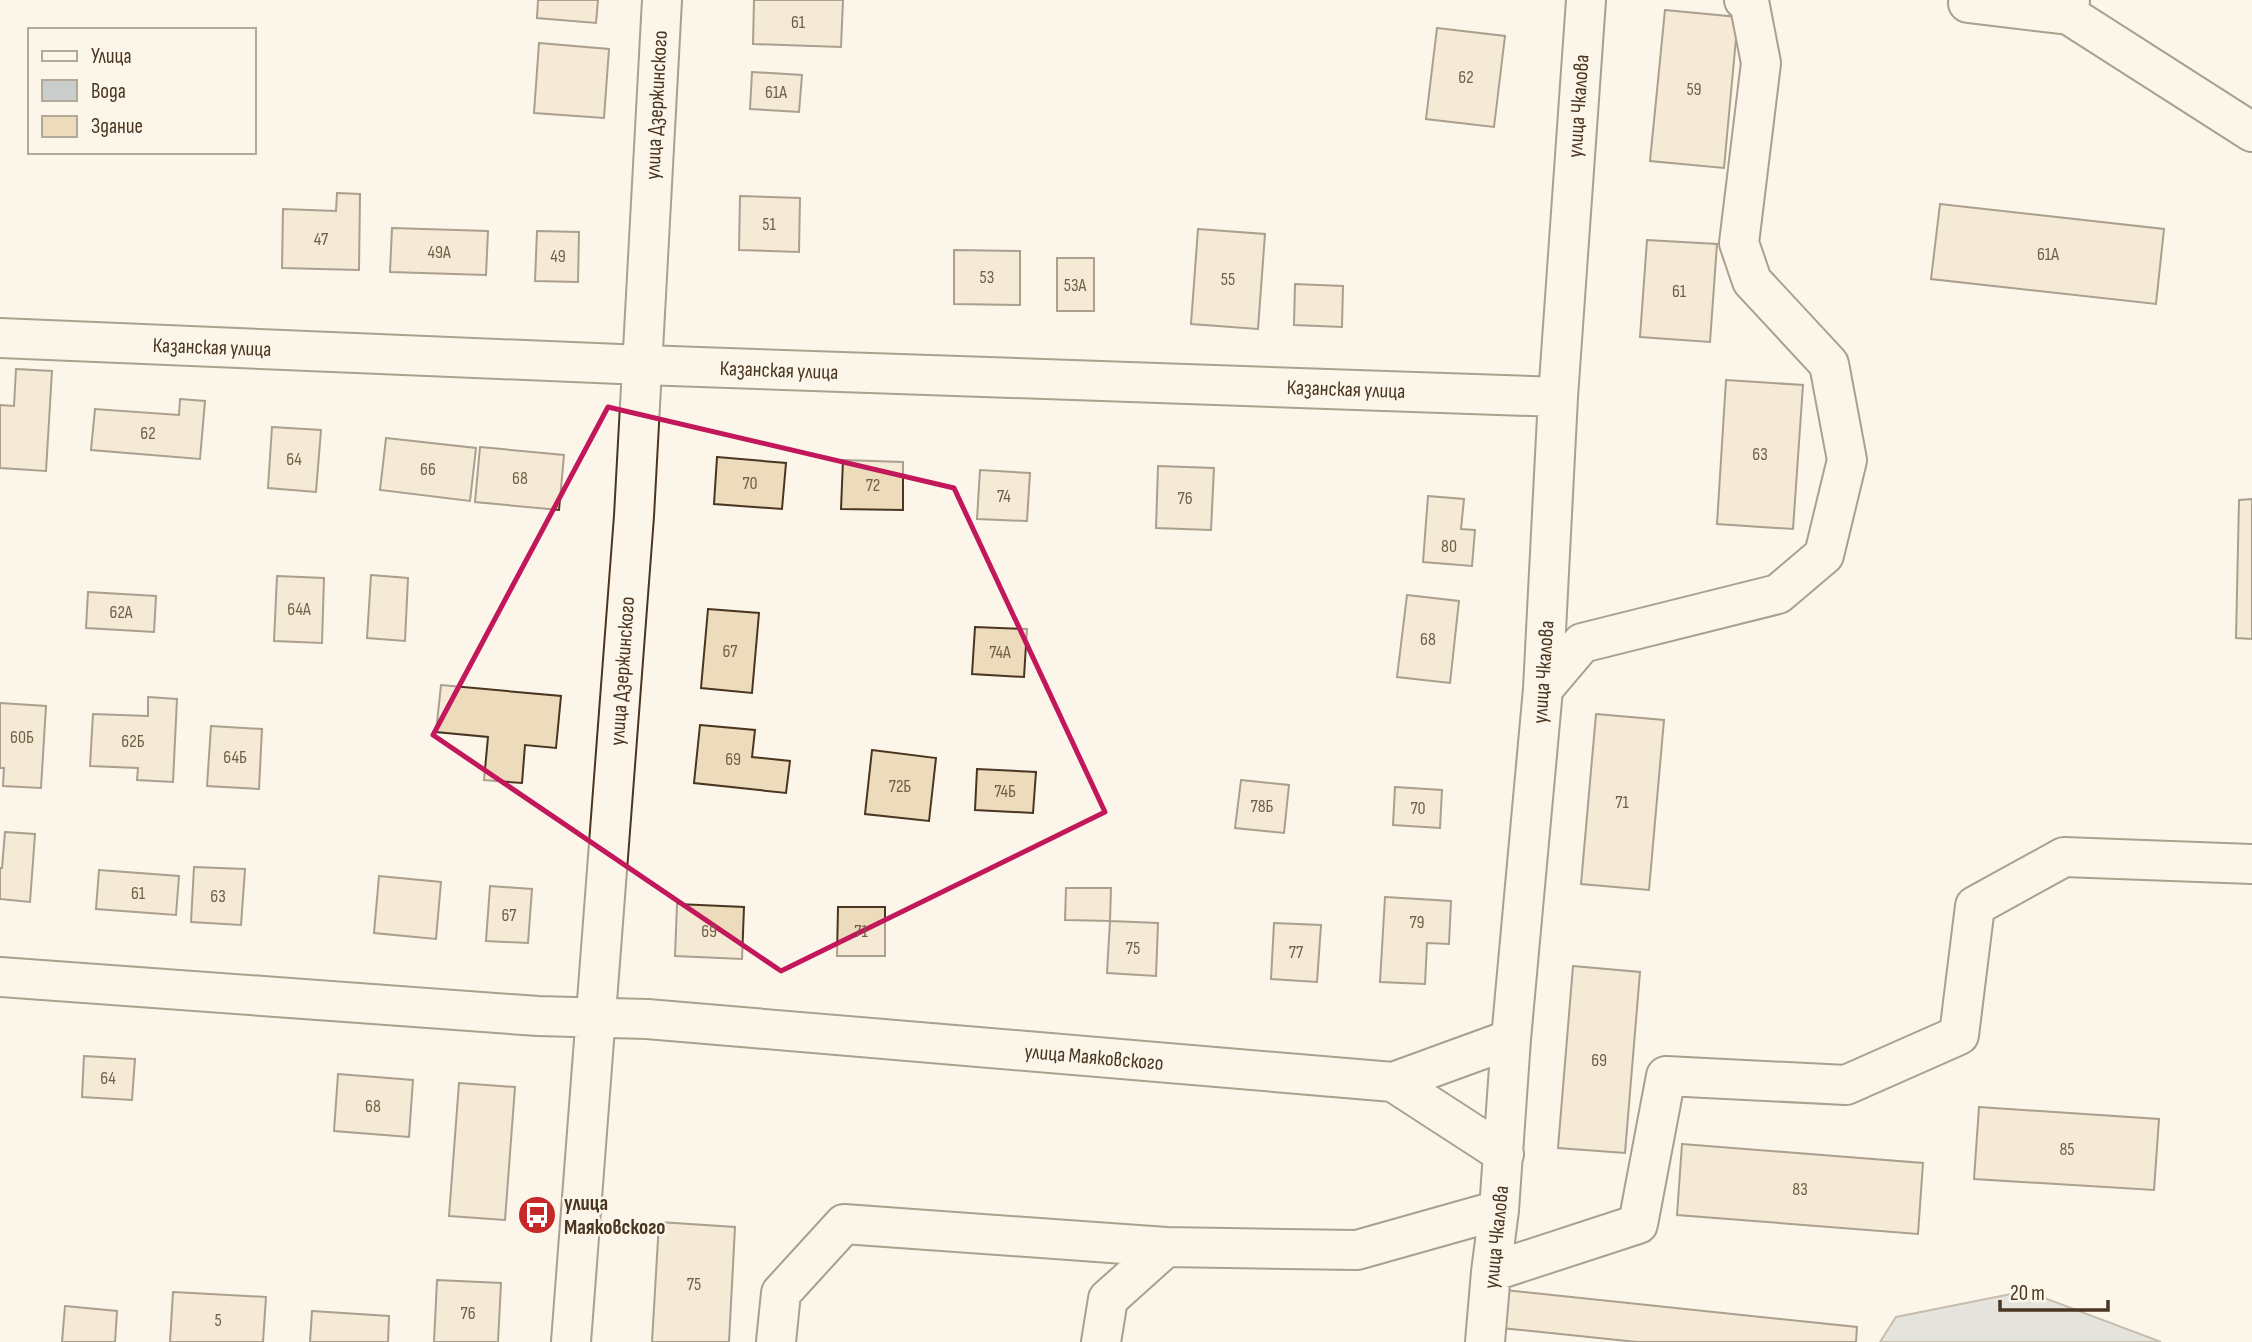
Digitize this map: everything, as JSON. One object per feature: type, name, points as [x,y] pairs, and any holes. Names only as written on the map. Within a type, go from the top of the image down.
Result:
[{"type":"street","name":"улица Дзержинского","points":[[571,1342],[643,365],[662,0]]},
{"type":"street","name":"улица Чкалова","points":[[1485,1342],[1504,1154],[1511,1039],[1543,689],[1558,397],[1586,0]]},
{"type":"street","points":[[1543,689],[1582,643],[1778,594],[1824,555],[1847,460],[1829,365],[1752,281],[1739,243],[1761,63],[1749,1],[1744,0]]},
{"type":"street","points":[[1968,2],[2070,7],[2252,132]]},
{"type":"street","name":"Казанская улица","points":[[0,338],[643,365],[1558,397]]},
{"type":"street","points":[[1491,1272],[1638,1224],[1666,1076],[1846,1085],[1959,1035],[1975,906],[2064,857],[2252,864]]},
{"type":"street","name":"улица Маяковского","points":[[0,977],[538,1016],[675,1021],[1393,1082],[1511,1039]]},
{"type":"street","points":[[1393,1082],[1504,1154]]},
{"type":"street","points":[[776,1342],[781,1293],[844,1224],[1166,1247],[1357,1250],[1499,1210]]},
{"type":"street","points":[[1101,1342],[1108,1299],[1166,1247]]},
{"type":"highlighted area","points":[[608,407],[954,488],[1105,812],[781,971],[433,735]]},
{"type":"water","points":[[2026,1291],[2161,1342],[1880,1342],[1896,1317]]},
{"type":"building","points":[[538,0],[598,0],[596,23],[537,18]]},
{"type":"building","points":[[754,0],[843,0],[841,47],[753,44]]},
{"type":"building","points":[[1665,10],[1738,17],[1724,168],[1650,161]]},
{"type":"building","points":[[1437,28],[1505,36],[1494,127],[1426,119]]},
{"type":"building","points":[[539,43],[609,49],[604,118],[534,113]]},
{"type":"building","points":[[752,72],[802,75],[799,112],[750,109]]},
{"type":"building","points":[[337,193],[360,194],[359,270],[282,268],[283,209],[336,211]]},
{"type":"building","points":[[740,196],[800,198],[799,252],[739,250]]},
{"type":"building","points":[[1940,204],[2164,229],[2156,304],[1931,279]]},
{"type":"building","points":[[392,228],[488,231],[486,275],[390,272]]},
{"type":"building","points":[[1198,229],[1265,234],[1258,329],[1191,324]]},
{"type":"building","points":[[537,231],[579,232],[578,282],[535,281]]},
{"type":"building","points":[[1647,240],[1717,244],[1710,342],[1640,337]]},
{"type":"building","points":[[954,250],[1020,251],[1020,305],[954,304]]},
{"type":"building","points":[[1057,258],[1094,258],[1094,311],[1057,311]]},
{"type":"building","points":[[1295,284],[1343,286],[1342,327],[1294,325]]},
{"type":"building","points":[[16,369],[52,371],[46,471],[0,468],[0,405],[14,406]]},
{"type":"building","points":[[1726,380],[1803,385],[1793,529],[1717,524]]},
{"type":"building","points":[[180,399],[205,401],[200,459],[91,450],[95,409],[179,415]]},
{"type":"building","points":[[272,427],[321,430],[316,492],[268,488]]},
{"type":"building","points":[[386,438],[476,448],[470,501],[380,490]]},
{"type":"building","points":[[480,447],[564,455],[559,510],[475,502]]},
{"type":"building","points":[[717,457],[786,463],[782,509],[714,504]]},
{"type":"building","points":[[843,460],[903,462],[903,510],[841,509]]},
{"type":"building","points":[[1158,466],[1214,468],[1211,530],[1156,528]]},
{"type":"building","points":[[980,470],[1030,473],[1027,521],[977,519]]},
{"type":"building","points":[[1428,496],[1464,499],[1461,529],[1475,530],[1472,566],[1423,562]]},
{"type":"building","points":[[2252,499],[2252,639],[2236,638],[2239,500]]},
{"type":"building","points":[[371,575],[408,578],[405,641],[367,638]]},
{"type":"building","points":[[277,576],[324,578],[322,643],[274,641]]},
{"type":"building","points":[[88,592],[156,596],[154,632],[86,628]]},
{"type":"building","points":[[1407,595],[1459,601],[1450,683],[1397,677]]},
{"type":"building","points":[[708,609],[759,613],[752,693],[701,688]]},
{"type":"building","points":[[975,627],[1027,629],[1024,677],[972,674]]},
{"type":"building","points":[[441,685],[561,696],[556,748],[525,745],[522,783],[484,780],[488,737],[436,732]]},
{"type":"building","points":[[148,697],[177,699],[173,782],[137,780],[138,768],[90,766],[93,714],[148,716]]},
{"type":"building","points":[[0,703],[46,706],[41,788],[3,786],[4,768],[0,768]]},
{"type":"building","points":[[1596,714],[1664,720],[1649,890],[1581,884]]},
{"type":"building","points":[[700,725],[755,730],[752,757],[790,761],[786,793],[694,783]]},
{"type":"building","points":[[211,726],[262,729],[259,789],[207,786]]},
{"type":"building","points":[[872,750],[936,758],[929,821],[865,814]]},
{"type":"building","points":[[977,769],[1036,772],[1033,813],[975,810]]},
{"type":"building","points":[[1241,780],[1289,785],[1284,833],[1235,828]]},
{"type":"building","points":[[1395,787],[1442,790],[1440,828],[1393,825]]},
{"type":"building","points":[[5,832],[35,834],[30,902],[0,899],[0,868]]},
{"type":"building","points":[[194,867],[245,869],[241,925],[191,922]]},
{"type":"building","points":[[99,870],[179,876],[176,915],[96,909]]},
{"type":"building","points":[[379,876],[441,882],[436,939],[374,933]]},
{"type":"building","points":[[490,886],[532,889],[528,943],[486,941]]},
{"type":"building","points":[[1066,888],[1111,888],[1110,921],[1065,920]]},
{"type":"building","points":[[1385,897],[1451,901],[1449,944],[1427,943],[1425,984],[1380,982]]},
{"type":"building","points":[[677,904],[744,907],[742,959],[675,956]]},
{"type":"building","points":[[838,907],[885,907],[885,956],[837,956]]},
{"type":"building","points":[[1110,921],[1158,923],[1156,976],[1107,973]]},
{"type":"building","points":[[1274,923],[1321,925],[1317,982],[1271,979]]},
{"type":"building","points":[[1573,966],[1640,972],[1625,1153],[1558,1148]]},
{"type":"building","points":[[84,1056],[135,1059],[132,1100],[82,1097]]},
{"type":"building","points":[[338,1074],[413,1080],[409,1137],[334,1131]]},
{"type":"building","points":[[459,1083],[515,1087],[505,1220],[449,1216]]},
{"type":"building","points":[[1979,1107],[2159,1119],[2154,1190],[1974,1179]]},
{"type":"building","points":[[1682,1144],[1923,1163],[1918,1234],[1677,1215]]},
{"type":"building","points":[[659,1222],[735,1227],[729,1342],[652,1342]]},
{"type":"building","points":[[437,1280],[501,1283],[498,1342],[434,1342]]},
{"type":"building","points":[[1505,1290],[1857,1327],[1856,1342],[1637,1342],[1501,1328]]},
{"type":"building","points":[[173,1292],[266,1297],[263,1342],[170,1342]]},
{"type":"building","points":[[65,1306],[117,1311],[115,1342],[62,1342]]},
{"type":"building","points":[[312,1311],[389,1316],[388,1342],[310,1342]]},
{"type":"place","name":"улица Маяковского","points":[[537,1215]]}]
